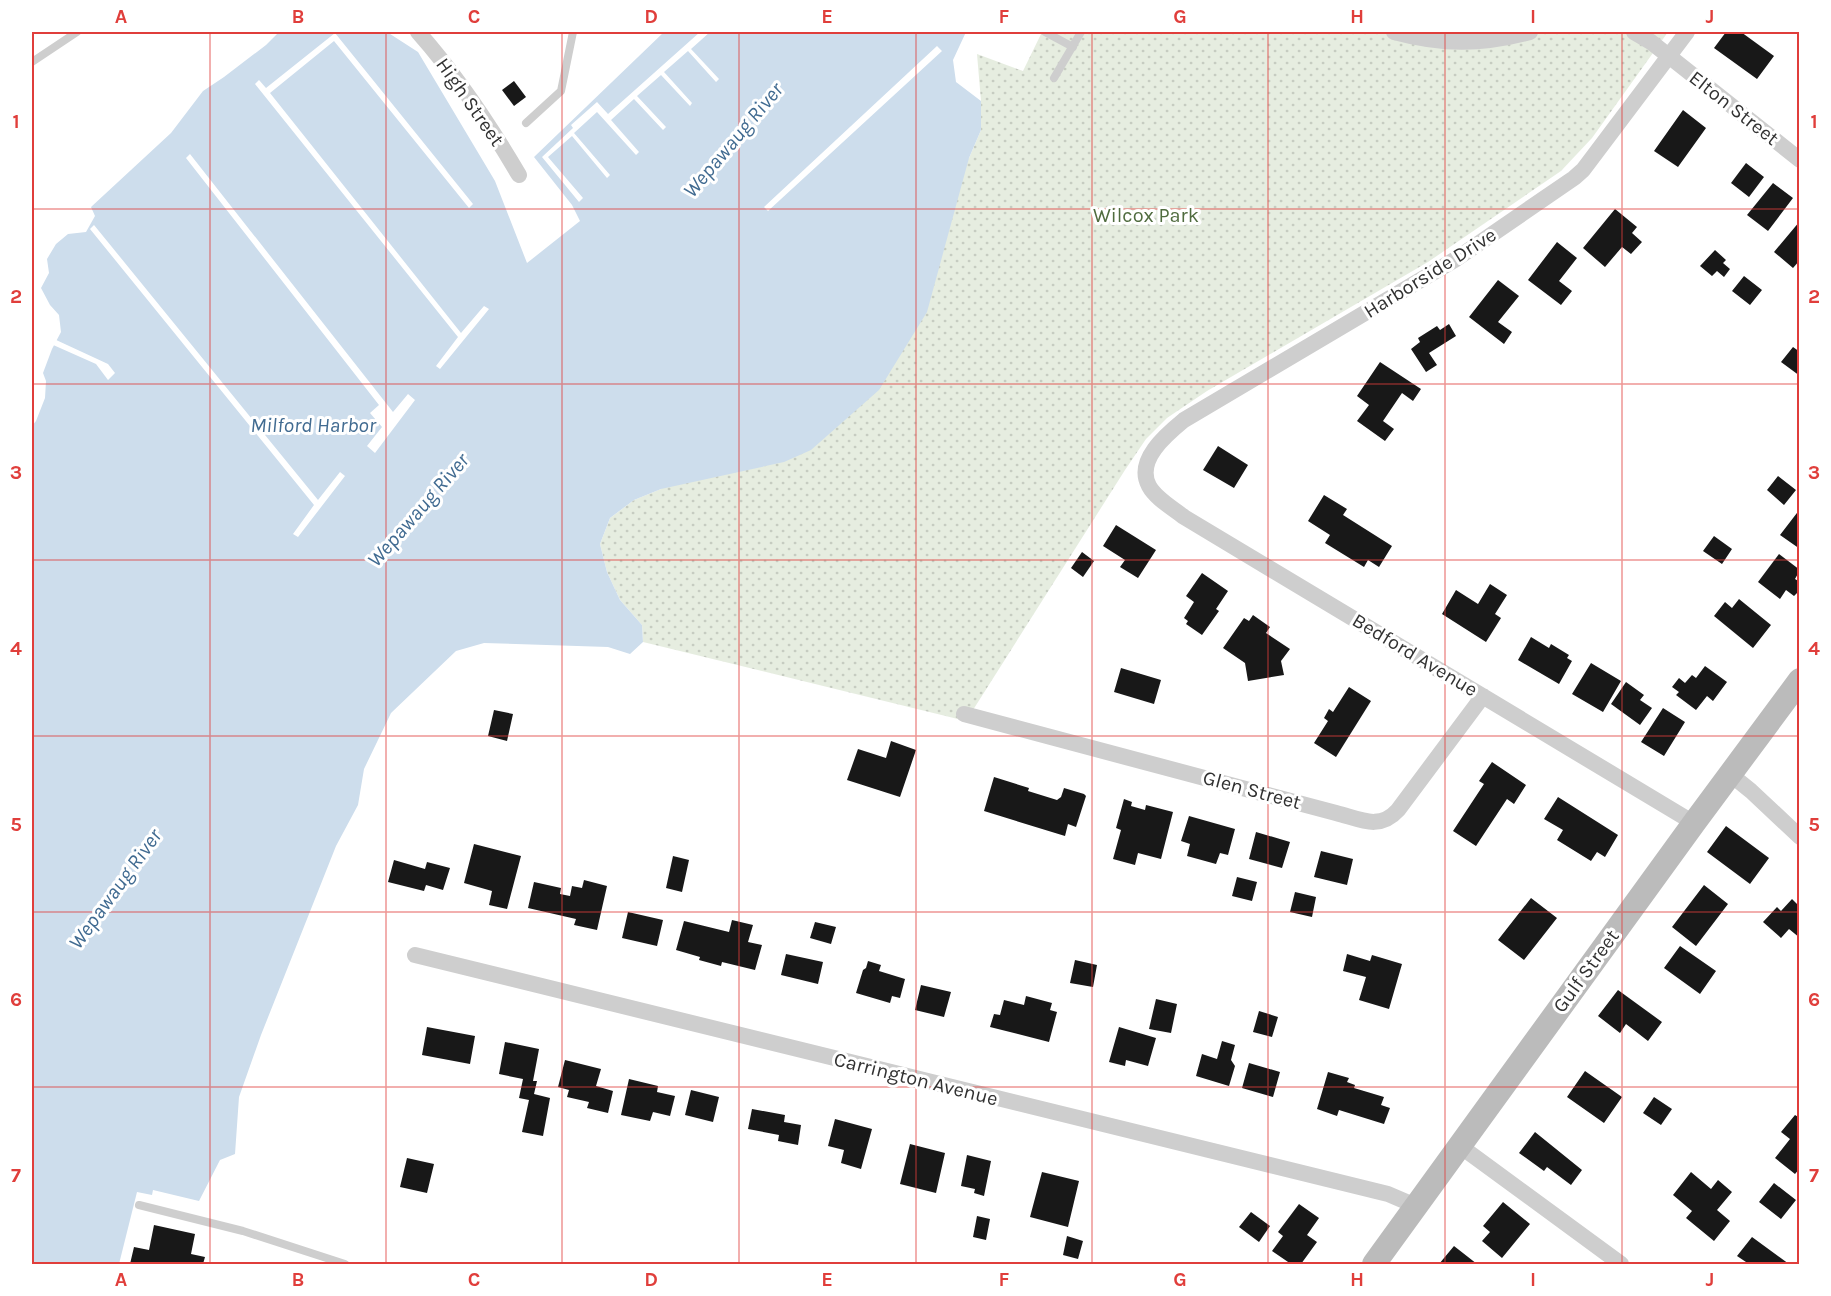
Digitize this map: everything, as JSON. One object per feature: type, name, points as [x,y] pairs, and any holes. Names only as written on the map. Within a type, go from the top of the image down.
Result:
[{"type":"main road","name":"Gulf Street","points":[[1374,1264],[1800,680]]},
{"type":"street","name":"High Street","points":[[418,32],[491,127],[519,175]]},
{"type":"street","points":[[1394,32],[1443,42],[1484,41],[1530,32]]},
{"type":"street","name":"Elton Street","points":[[1634,32],[1651,42],[1800,160]]},
{"type":"street","name":"Harborside Drive","points":[[1147,477],[1150,455],[1184,420],[1456,260],[1574,178],[1583,170],[1687,32]]},
{"type":"street","name":"Bedford Avenue","points":[[1147,477],[1153,491],[1185,517],[1694,823]]},
{"type":"street","name":"Glen Street","points":[[964,714],[1336,813],[1379,822],[1388,820],[1398,810],[1483,696]]},
{"type":"street","points":[[1730,774],[1800,837]]},
{"type":"street","name":"Carrington Avenue","points":[[415,955],[1377,1191],[1416,1206]]},
{"type":"street","points":[[1460,1146],[1621,1264]]},
{"type":"lane","points":[[32,62],[77,32]]},
{"type":"lane","points":[[526,123],[561,92],[573,32]]},
{"type":"lane","points":[[1045,32],[1073,47]]},
{"type":"lane","points":[[1054,78],[1082,32]]},
{"type":"lane","points":[[139,1205],[243,1231],[345,1264]]},
{"type":"green space","name":"Wilcox Park","points":[[1042,32],[1668,32],[1592,138],[1561,171],[1428,262],[1207,391],[1167,418],[1146,439],[1125,470],[966,721],[643,642],[642,625],[620,600],[607,572],[600,544],[610,518],[634,500],[661,489],[969,158],[981,130],[977,54],[1023,71]]},
{"type":"water","name":"Milford Harbor","points":[[279,32],[387,32],[418,52],[495,181],[527,263],[580,221],[572,205],[534,157],[664,32],[966,32],[953,60],[956,82],[981,101],[981,130],[969,158],[927,312],[879,390],[811,450],[784,462],[661,489],[634,500],[610,518],[600,544],[607,572],[620,600],[642,625],[643,642],[630,654],[608,647],[484,643],[456,651],[391,713],[364,769],[358,805],[336,846],[261,1035],[239,1097],[235,1154],[220,1160],[199,1201],[153,1190],[152,1195],[137,1192],[119,1264],[32,1264],[32,426],[45,398],[46,381],[43,373],[61,332],[59,315],[50,305],[41,288],[49,273],[47,259],[56,244],[68,234],[86,232],[95,216],[91,207],[171,133],[203,91],[266,45]]},
{"type":"pier","points":[[700,32],[710,32],[691,49],[719,79],[716,82],[688,51],[664,72],[692,103],[690,106],[661,75],[637,96],[666,127],[663,130],[634,99],[611,120],[639,152],[636,155],[597,112],[574,133],[610,175],[607,178],[572,136],[548,157],[583,198],[579,202],[542,157],[573,128],[571,125],[597,102],[608,114]]},
{"type":"pier","points":[[335,33],[473,204],[469,208],[334,41],[270,93],[461,333],[484,306],[489,309],[440,369],[436,366],[458,337],[255,84],[259,80],[266,88]]},
{"type":"pier","points":[[937,46],[942,51],[768,211],[764,207]]},
{"type":"pier","points":[[190,154],[393,412],[408,394],[415,400],[375,453],[367,446],[382,427],[370,413],[379,405],[186,158]]},
{"type":"pier","points":[[94,225],[318,500],[340,472],[345,476],[298,537],[293,534],[314,505],[90,229]]},
{"type":"pier","points":[[54,339],[108,364],[115,373],[108,380],[96,364],[51,344]]},
{"type":"building","points":[[1726,32],[1741,32],[1774,56],[1757,79],[1714,48]]},
{"type":"building","points":[[514,81],[526,97],[514,106],[502,90]]},
{"type":"building","points":[[1683,110],[1706,128],[1678,167],[1654,151]]},
{"type":"building","points":[[1746,163],[1764,177],[1749,197],[1731,183]]},
{"type":"building","points":[[1773,183],[1793,198],[1768,231],[1747,215]]},
{"type":"building","points":[[1615,209],[1637,227],[1632,233],[1642,242],[1631,254],[1622,247],[1605,267],[1583,248]]},
{"type":"building","points":[[1800,221],[1800,260],[1793,268],[1774,252]]},
{"type":"building","points":[[1557,242],[1577,258],[1559,281],[1572,291],[1561,305],[1528,280]]},
{"type":"building","points":[[1715,250],[1726,260],[1723,263],[1730,269],[1724,277],[1717,271],[1712,276],[1700,266]]},
{"type":"building","points":[[1744,276],[1762,290],[1750,305],[1732,291]]},
{"type":"building","points":[[1498,280],[1519,296],[1498,322],[1512,332],[1504,344],[1469,317]]},
{"type":"building","points":[[1449,324],[1456,336],[1429,353],[1437,365],[1426,372],[1411,349],[1420,342],[1418,338],[1437,326],[1440,330]]},
{"type":"building","points":[[1793,347],[1800,352],[1800,376],[1781,362]]},
{"type":"building","points":[[1380,362],[1421,389],[1413,401],[1402,393],[1383,421],[1394,429],[1385,441],[1357,421],[1369,405],[1357,396]]},
{"type":"building","points":[[1218,446],[1248,465],[1234,488],[1203,470]]},
{"type":"building","points":[[1778,476],[1796,490],[1784,505],[1767,490]]},
{"type":"building","points":[[1324,495],[1347,509],[1343,515],[1392,546],[1379,567],[1368,560],[1364,567],[1325,543],[1330,535],[1308,521]]},
{"type":"building","points":[[1800,509],[1800,549],[1780,535]]},
{"type":"building","points":[[1116,525],[1156,550],[1138,578],[1120,567],[1125,560],[1103,546]]},
{"type":"building","points":[[1714,536],[1732,549],[1722,564],[1703,551]]},
{"type":"building","points":[[1082,552],[1094,561],[1083,577],[1071,568]]},
{"type":"building","points":[[1779,554],[1800,570],[1795,579],[1800,582],[1800,590],[1794,596],[1786,590],[1780,599],[1758,582]]},
{"type":"building","points":[[1202,573],[1228,591],[1216,609],[1219,611],[1202,635],[1186,624],[1188,621],[1184,618],[1194,602],[1186,596]]},
{"type":"building","points":[[1490,584],[1507,595],[1495,614],[1501,618],[1486,642],[1442,614],[1456,590],[1478,604]]},
{"type":"building","points":[[1739,599],[1771,625],[1753,648],[1714,616],[1725,602],[1732,608]]},
{"type":"building","points":[[1253,615],[1270,627],[1266,633],[1290,649],[1281,661],[1284,675],[1248,681],[1245,663],[1223,648],[1244,618],[1249,621]]},
{"type":"building","points":[[1531,637],[1549,648],[1551,644],[1569,655],[1567,658],[1572,661],[1559,684],[1518,660]]},
{"type":"building","points":[[1591,663],[1621,681],[1603,712],[1572,694]]},
{"type":"building","points":[[1705,666],[1727,682],[1713,701],[1707,696],[1696,710],[1676,695],[1679,692],[1672,687],[1679,678],[1685,683],[1692,675],[1696,678]]},
{"type":"building","points":[[1121,668],[1161,680],[1154,704],[1114,692]]},
{"type":"building","points":[[1626,682],[1644,695],[1640,700],[1652,708],[1640,725],[1611,704]]},
{"type":"building","points":[[1349,687],[1371,701],[1336,757],[1314,743],[1328,721],[1324,718],[1329,709],[1333,712]]},
{"type":"building","points":[[1663,708],[1685,722],[1664,756],[1641,742]]},
{"type":"building","points":[[494,710],[513,714],[507,741],[488,736]]},
{"type":"building","points":[[891,741],[916,750],[900,797],[847,780],[858,749],[886,758]]},
{"type":"building","points":[[1492,762],[1526,785],[1514,804],[1507,799],[1476,846],[1453,831],[1484,784],[1479,781]]},
{"type":"building","points":[[994,777],[1057,800],[1061,797],[1064,788],[1084,794],[1086,796],[1076,827],[1068,824],[1065,836],[984,811]]},
{"type":"building","points":[[1558,797],[1618,835],[1605,857],[1597,852],[1591,861],[1557,840],[1563,830],[1544,819]]},
{"type":"building","points":[[1124,799],[1132,802],[1131,806],[1145,810],[1146,805],[1173,812],[1161,859],[1138,853],[1135,865],[1113,859],[1121,830],[1116,828]]},
{"type":"building","points":[[1189,816],[1235,829],[1228,855],[1220,853],[1216,864],[1187,856],[1190,844],[1181,841]]},
{"type":"building","points":[[1726,826],[1769,858],[1750,884],[1707,852]]},
{"type":"building","points":[[1256,832],[1290,842],[1282,868],[1249,859]]},
{"type":"building","points":[[474,844],[521,856],[507,909],[489,905],[492,891],[464,883]]},
{"type":"building","points":[[1321,851],[1353,859],[1347,885],[1314,877]]},
{"type":"building","points":[[673,856],[689,860],[682,892],[666,888]]},
{"type":"building","points":[[394,860],[425,869],[427,862],[450,868],[443,890],[426,885],[424,891],[388,882]]},
{"type":"building","points":[[1237,877],[1257,882],[1252,901],[1232,896]]},
{"type":"building","points":[[584,880],[607,886],[597,930],[574,925],[576,919],[528,908],[534,882],[561,888],[560,894],[570,896],[572,886],[582,888]]},
{"type":"building","points":[[1704,885],[1728,904],[1696,946],[1672,927]]},
{"type":"building","points":[[1295,892],[1316,897],[1312,917],[1290,912]]},
{"type":"building","points":[[1531,898],[1557,918],[1524,960],[1498,940]]},
{"type":"building","points":[[1792,899],[1800,907],[1800,938],[1789,929],[1781,938],[1763,922],[1777,907],[1781,911]]},
{"type":"building","points":[[628,912],[663,920],[657,946],[622,938]]},
{"type":"building","points":[[732,920],[753,925],[748,942],[762,945],[755,970],[722,962],[721,966],[676,950],[684,921],[729,932]]},
{"type":"building","points":[[815,922],[836,927],[831,944],[810,938]]},
{"type":"building","points":[[1680,946],[1716,971],[1700,994],[1664,968]]},
{"type":"building","points":[[786,954],[823,962],[818,984],[781,975]]},
{"type":"building","points":[[1347,954],[1370,961],[1372,955],[1402,964],[1389,1009],[1359,1000],[1366,977],[1343,971]]},
{"type":"building","points":[[1075,960],[1097,965],[1093,987],[1070,983]]},
{"type":"building","points":[[868,961],[881,965],[879,971],[905,979],[900,998],[892,996],[890,1003],[856,993]]},
{"type":"building","points":[[921,985],[951,992],[944,1017],[915,1010]]},
{"type":"building","points":[[1618,990],[1662,1022],[1648,1041],[1626,1024],[1620,1033],[1598,1016]]},
{"type":"building","points":[[1026,996],[1052,1003],[1050,1010],[1057,1012],[1049,1042],[990,1027],[994,1014],[1000,1015],[1004,1000],[1024,1005]]},
{"type":"building","points":[[1156,999],[1177,1004],[1171,1033],[1149,1029]]},
{"type":"building","points":[[1259,1011],[1278,1017],[1272,1037],[1253,1032]]},
{"type":"building","points":[[427,1027],[475,1036],[470,1064],[422,1055]]},
{"type":"building","points":[[1119,1027],[1156,1038],[1148,1066],[1126,1060],[1125,1066],[1109,1062]]},
{"type":"building","points":[[1222,1041],[1235,1045],[1231,1060],[1235,1066],[1229,1086],[1196,1076],[1202,1054],[1217,1059]]},
{"type":"building","points":[[505,1042],[539,1049],[533,1081],[537,1081],[534,1094],[550,1098],[543,1136],[522,1132],[529,1100],[519,1098],[523,1079],[499,1074]]},
{"type":"building","points":[[565,1060],[601,1069],[596,1086],[613,1091],[608,1113],[587,1108],[589,1102],[567,1097],[569,1090],[558,1087]]},
{"type":"building","points":[[1249,1063],[1280,1072],[1273,1097],[1242,1088]]},
{"type":"building","points":[[1585,1071],[1622,1097],[1604,1123],[1567,1097]]},
{"type":"building","points":[[1328,1072],[1349,1078],[1347,1082],[1355,1085],[1354,1088],[1384,1097],[1381,1105],[1390,1108],[1384,1124],[1339,1110],[1337,1116],[1317,1109]]},
{"type":"building","points":[[629,1079],[658,1086],[657,1092],[675,1096],[670,1116],[653,1112],[650,1121],[621,1115]]},
{"type":"building","points":[[691,1090],[719,1097],[713,1122],[685,1115]]},
{"type":"building","points":[[1654,1097],[1672,1109],[1661,1125],[1643,1113]]},
{"type":"building","points":[[752,1109],[785,1115],[784,1122],[801,1125],[798,1145],[778,1141],[779,1135],[748,1129]]},
{"type":"building","points":[[1795,1115],[1800,1118],[1800,1168],[1795,1174],[1775,1158],[1790,1139],[1781,1132]]},
{"type":"building","points":[[835,1119],[872,1129],[861,1169],[841,1163],[844,1150],[828,1146]]},
{"type":"building","points":[[1535,1132],[1582,1170],[1571,1185],[1547,1167],[1544,1171],[1519,1153]]},
{"type":"building","points":[[910,1144],[945,1153],[936,1193],[900,1184]]},
{"type":"building","points":[[967,1155],[991,1161],[984,1196],[974,1193],[975,1189],[961,1186]]},
{"type":"building","points":[[407,1158],[434,1164],[427,1193],[400,1187]]},
{"type":"building","points":[[1042,1172],[1079,1181],[1068,1227],[1030,1217]]},
{"type":"building","points":[[1691,1172],[1711,1189],[1718,1180],[1732,1192],[1717,1210],[1730,1221],[1714,1241],[1686,1218],[1692,1211],[1673,1195]]},
{"type":"building","points":[[1774,1183],[1796,1200],[1781,1219],[1759,1202]]},
{"type":"building","points":[[1503,1202],[1530,1224],[1502,1258],[1482,1241],[1490,1232],[1483,1226]]},
{"type":"building","points":[[1299,1204],[1319,1218],[1307,1235],[1317,1242],[1301,1264],[1291,1264],[1272,1251],[1283,1236],[1278,1232]]},
{"type":"building","points":[[1251,1212],[1270,1226],[1259,1242],[1239,1227]]},
{"type":"building","points":[[977,1216],[990,1219],[986,1240],[973,1237]]},
{"type":"building","points":[[154,1225],[195,1234],[191,1254],[205,1257],[203,1264],[130,1264],[134,1247],[149,1250]]},
{"type":"building","points":[[1067,1236],[1083,1241],[1078,1259],[1063,1255]]},
{"type":"building","points":[[1752,1237],[1789,1264],[1749,1264],[1737,1256]]},
{"type":"building","points":[[1454,1246],[1477,1264],[1439,1264]]},
{"type":"water label","name":"Wepawaug River","points":[[733,140]]},
{"type":"water label","name":"Wepawaug River","points":[[418,510]]},
{"type":"water label","name":"Wepawaug River","points":[[115,889]]}]
